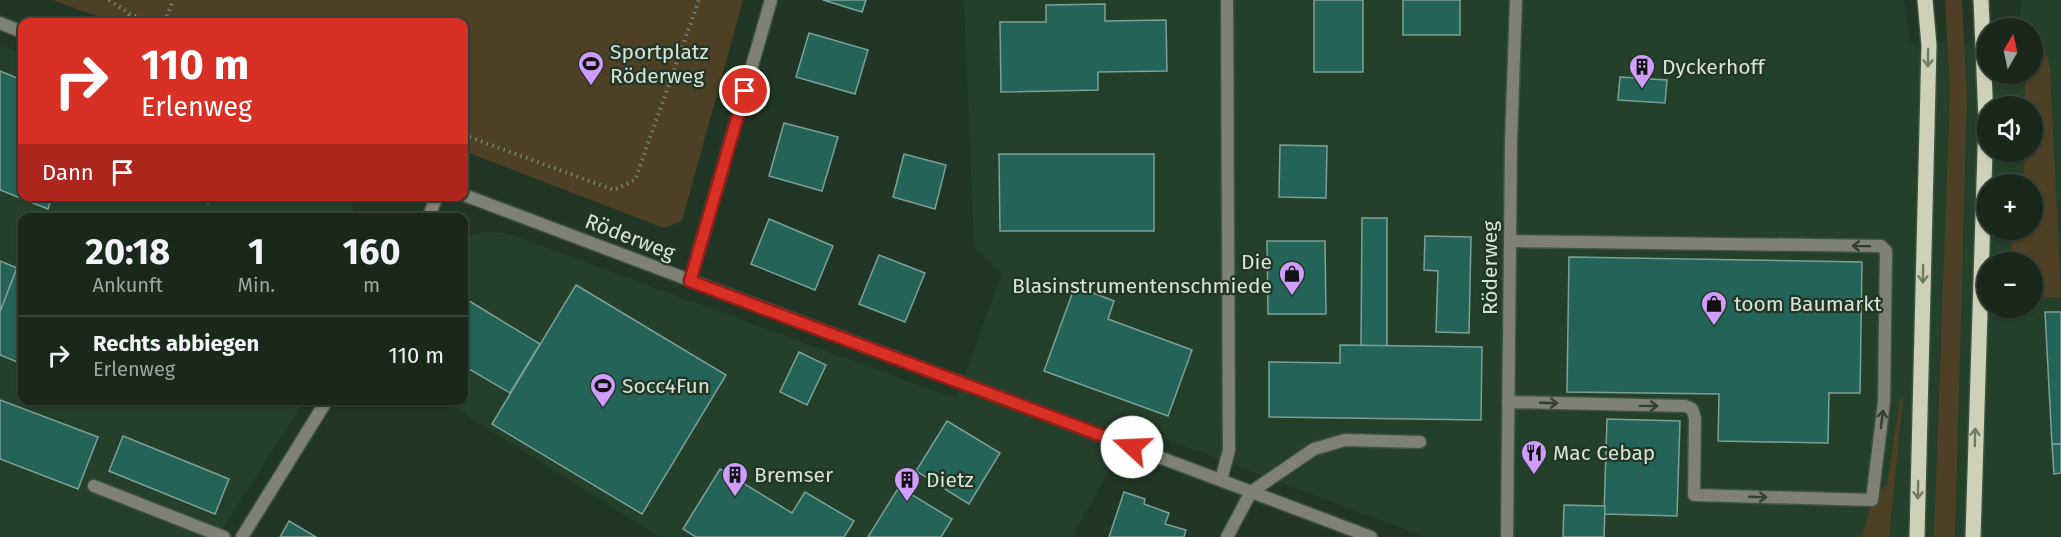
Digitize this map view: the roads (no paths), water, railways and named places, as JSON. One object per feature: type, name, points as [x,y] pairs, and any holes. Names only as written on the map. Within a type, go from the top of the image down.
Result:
[{"type":"main road","points":[[1917,537],[1929,45],[1925,0]]},
{"type":"main road","points":[[1981,0],[1983,18]]},
{"type":"main road","points":[[1973,537],[1986,119],[1985,84]]},
{"type":"street","points":[[690,281],[771,0]]},
{"type":"street","points":[[1221,480],[1229,450],[1227,0]]},
{"type":"street","name":"Röderweg","points":[[1507,537],[1510,241],[1516,0]]},
{"type":"street","points":[[1984,18],[1988,0]]},
{"type":"street","points":[[0,23],[18,30]]},
{"type":"street","name":"Röderweg","points":[[468,197],[1371,537]]},
{"type":"street","points":[[1508,402],[1685,406],[1692,409],[1695,417],[1694,495],[1872,500],[1884,402],[1886,252],[1881,246],[1510,241]]},
{"type":"street","points":[[242,537],[324,405]]},
{"type":"street","points":[[1227,537],[1251,492],[1314,449],[1345,440],[1420,442]]},
{"type":"street","points":[[94,486],[224,537]]},
{"type":"place","name":"Sportplatz Röderweg","points":[[591,87]]},
{"type":"place","name":"Dyckerhoff","points":[[1642,90]]},
{"type":"place","name":"Die Blasinstrumentenschmiede","points":[[1292,297]]},
{"type":"place","name":"toom Baumarkt","points":[[1714,327]]},
{"type":"place","name":"Socc4Fun","points":[[603,409]]},
{"type":"place","name":"Mac Cebap","points":[[1534,476]]},
{"type":"place","name":"Bremser","points":[[735,498]]},
{"type":"place","name":"Dietz","points":[[907,503]]}]
